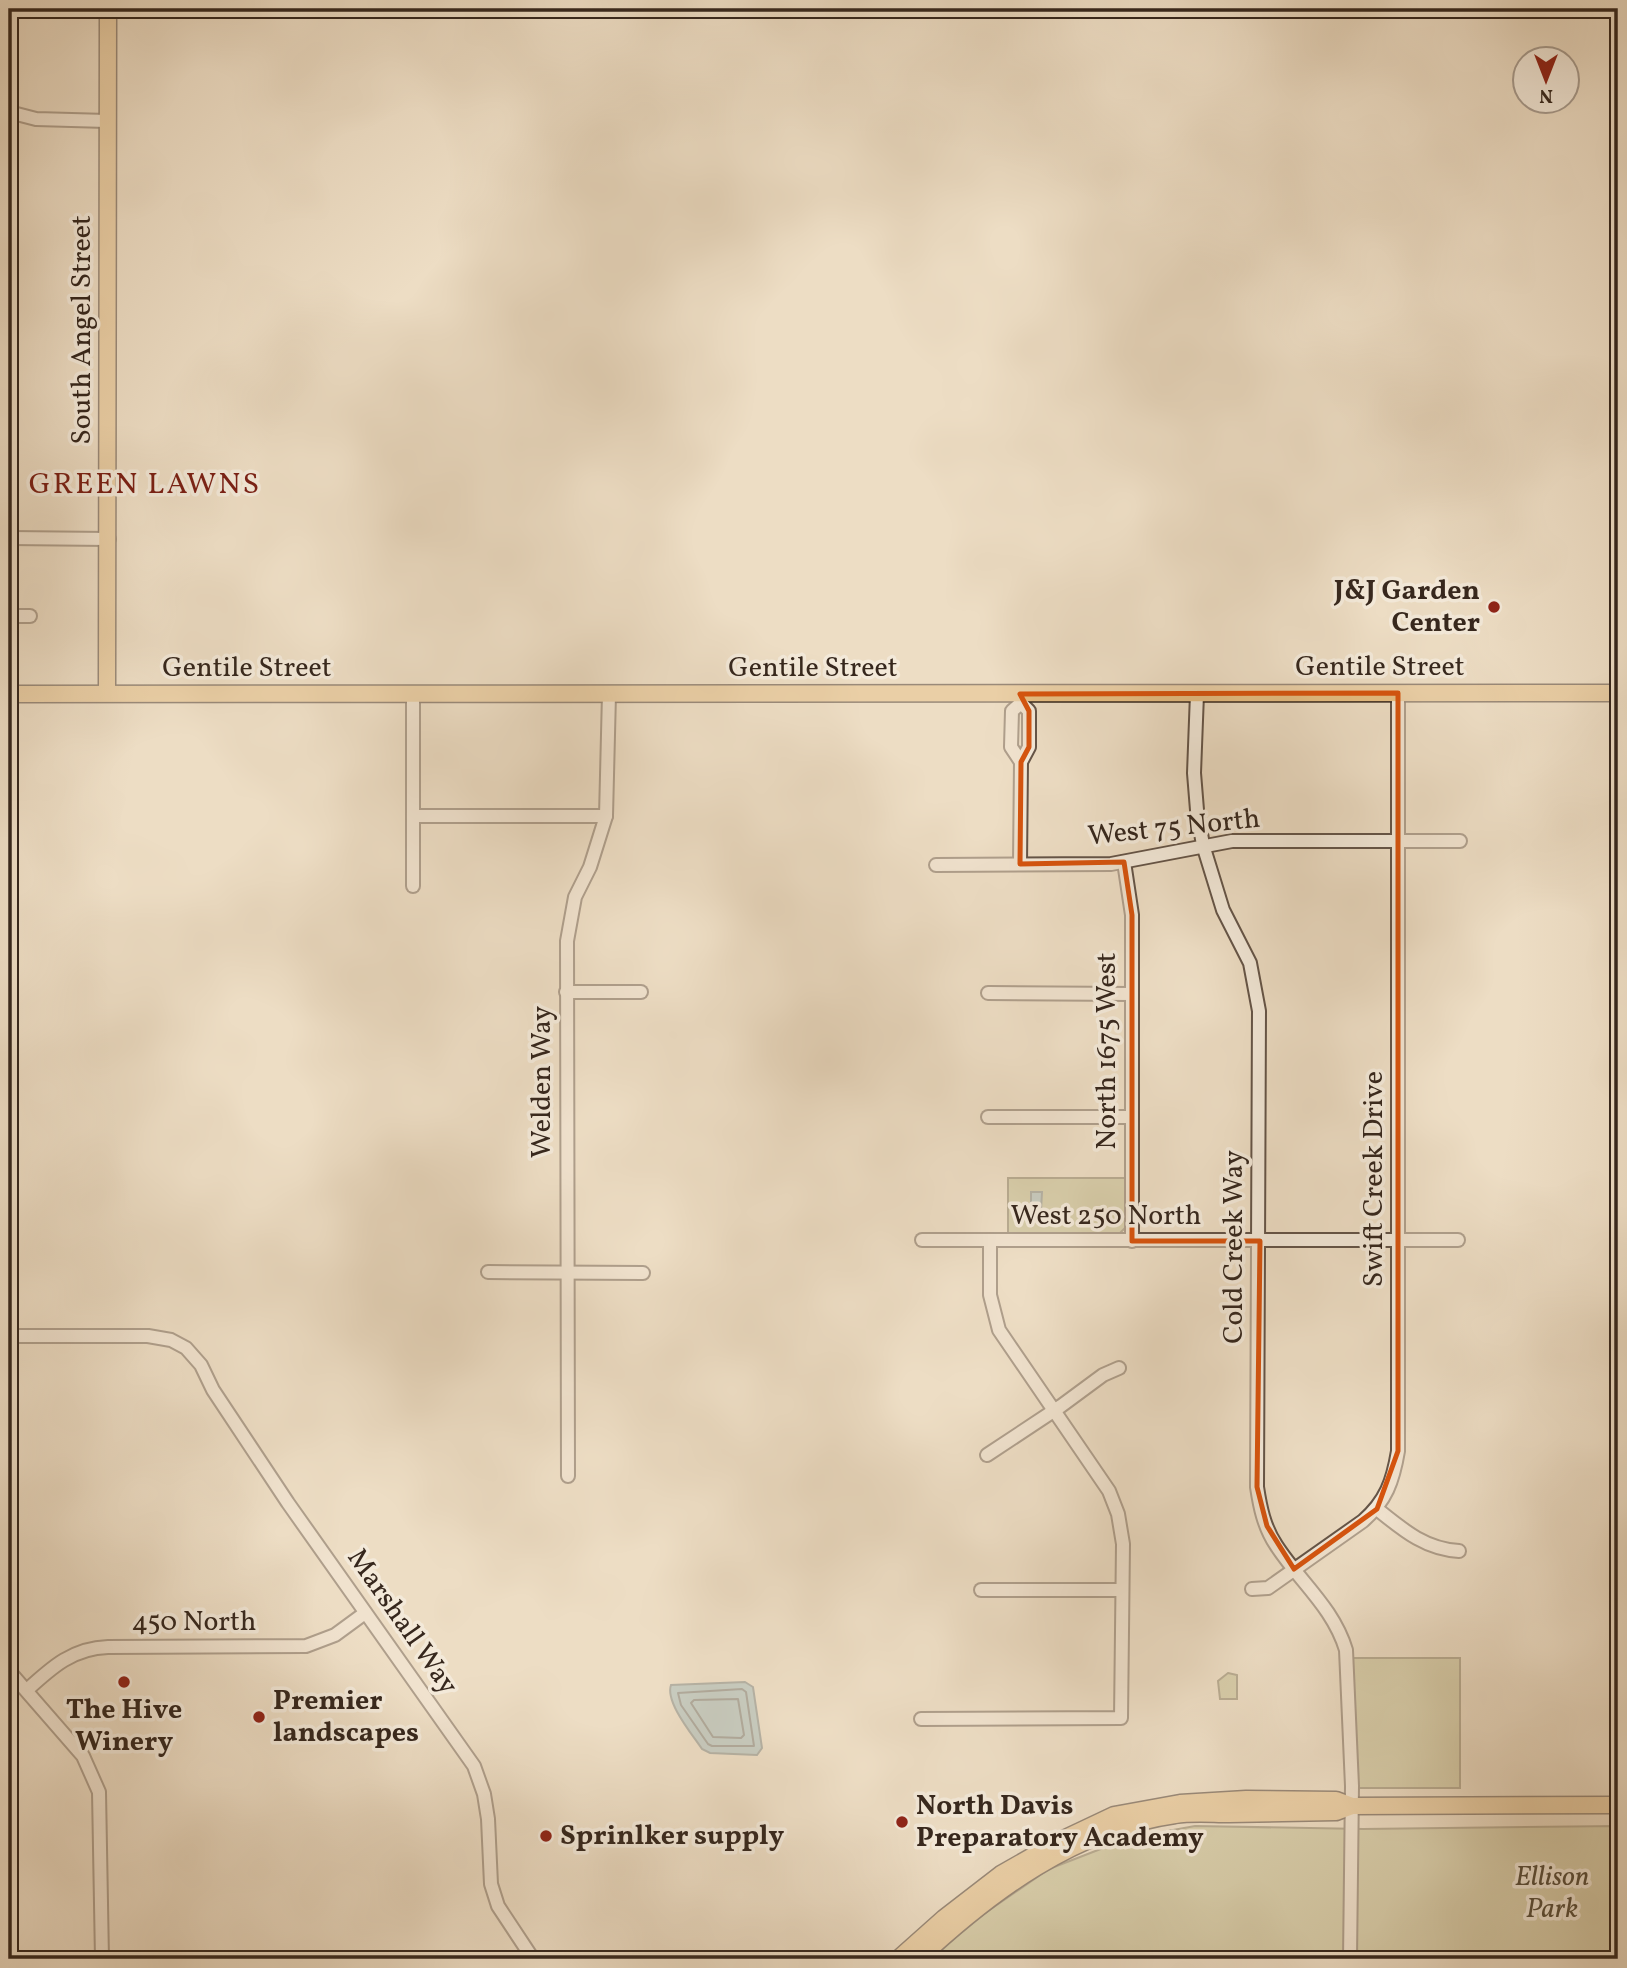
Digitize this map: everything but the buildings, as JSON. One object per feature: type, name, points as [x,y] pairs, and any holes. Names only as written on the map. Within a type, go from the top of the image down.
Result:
[{"type":"main road","name":"South Angel Street","points":[[107,693],[108,9]]},
{"type":"main road","name":"Gentile Street","points":[[9,694],[609,694],[1020,698],[1196,694],[1618,693]]},
{"type":"main road","points":[[898,1959],[944,1918],[1001,1874],[1114,1815],[1180,1803],[1247,1799],[1336,1800],[1352,1806]]},
{"type":"main road","points":[[919,1959],[1008,1885],[1062,1851],[1117,1829],[1176,1814],[1336,1812],[1352,1806],[1618,1805]]},
{"type":"street","points":[[9,112],[36,118],[107,121]]},
{"type":"street","points":[[9,538],[109,539]]},
{"type":"street","points":[[9,616],[30,616]]},
{"type":"street","name":"Swift Creek Drive","points":[[1252,1589],[1268,1588],[1377,1509],[1388,1491],[1398,1451],[1398,693]]},
{"type":"street","points":[[413,694],[413,886]]},
{"type":"street","name":"Welden Way","points":[[568,1476],[567,941],[575,897],[590,867],[606,816],[609,694]]},
{"type":"street","name":"Cold Creek Way","points":[[1196,694],[1195,773],[1203,845],[1223,910],[1250,963],[1259,1011],[1257,1487],[1261,1511],[1274,1542],[1332,1617],[1341,1632],[1346,1650],[1352,1786],[1350,1959]]},
{"type":"street","points":[[1020,698],[1012,711],[1011,747],[1021,762],[1020,864]]},
{"type":"street","points":[[413,816],[606,816]]},
{"type":"street","name":"West 75 North","points":[[936,865],[1124,862],[1232,841],[1460,841]]},
{"type":"street","name":"North 1675 West","points":[[1124,862],[1132,915],[1132,1241]]},
{"type":"street","points":[[566,992],[641,992]]},
{"type":"street","points":[[989,993],[1132,994]]},
{"type":"street","points":[[988,1118],[1132,1117]]},
{"type":"street","name":"West 250 North","points":[[922,1240],[1458,1240]]},
{"type":"street","points":[[921,1719],[1121,1718],[1123,1544],[1118,1514],[1109,1491],[999,1330],[990,1295],[990,1240]]},
{"type":"street","points":[[488,1272],[643,1273]]},
{"type":"street","name":"Marshall Way","points":[[9,1336],[148,1336],[171,1340],[186,1348],[201,1364],[219,1400],[474,1766],[484,1794],[488,1819],[491,1884],[498,1906],[533,1959]]},
{"type":"street","points":[[986,1455],[1103,1375],[1119,1368]]},
{"type":"street","points":[[1377,1509],[1440,1556],[1459,1551]]},
{"type":"street","points":[[981,1590],[1122,1590]]},
{"type":"street","name":"450 North","points":[[27,1690],[63,1659],[88,1649],[306,1646],[335,1635],[365,1613]]},
{"type":"street","points":[[9,1671],[82,1756],[99,1792],[102,1959]]},
{"type":"highlighted area","points":[[1398,693],[1398,1451],[1377,1509],[1294,1569],[1267,1526],[1257,1487],[1260,1241],[1132,1241],[1132,915],[1124,862],[1020,864],[1021,762],[1029,747],[1029,711],[1020,694]]},
{"type":"green space","points":[[1008,1178],[1126,1178],[1125,1228],[1119,1234],[1008,1234]]},
{"type":"green space","points":[[1348,1658],[1460,1658],[1460,1788],[1352,1788]]},
{"type":"green space","points":[[1228,1673],[1237,1675],[1237,1699],[1220,1699],[1218,1681]]},
{"type":"green space","name":"Ellison Park","points":[[1195,1826],[1363,1829],[1618,1826],[1618,1959],[929,1959],[962,1929],[1049,1869],[1129,1838]]},
{"type":"water","points":[[1031,1192],[1042,1192],[1041,1211],[1031,1211]]},
{"type":"water","points":[[745,1682],[753,1687],[762,1748],[757,1755],[710,1753],[702,1749],[676,1709],[670,1692],[671,1685]]},
{"type":"place","name":"J&J Garden Center","points":[[1494,607]]},
{"type":"place","name":"The Hive Winery","points":[[124,1682]]},
{"type":"place","name":"Premier landscapes","points":[[259,1717]]},
{"type":"place","name":"North Davis Preparatory Academy","points":[[902,1822]]},
{"type":"place","name":"Sprinlker supply","points":[[546,1836]]},
{"type":"district","name":"GREEN LAWNS","points":[[145,485]]}]
